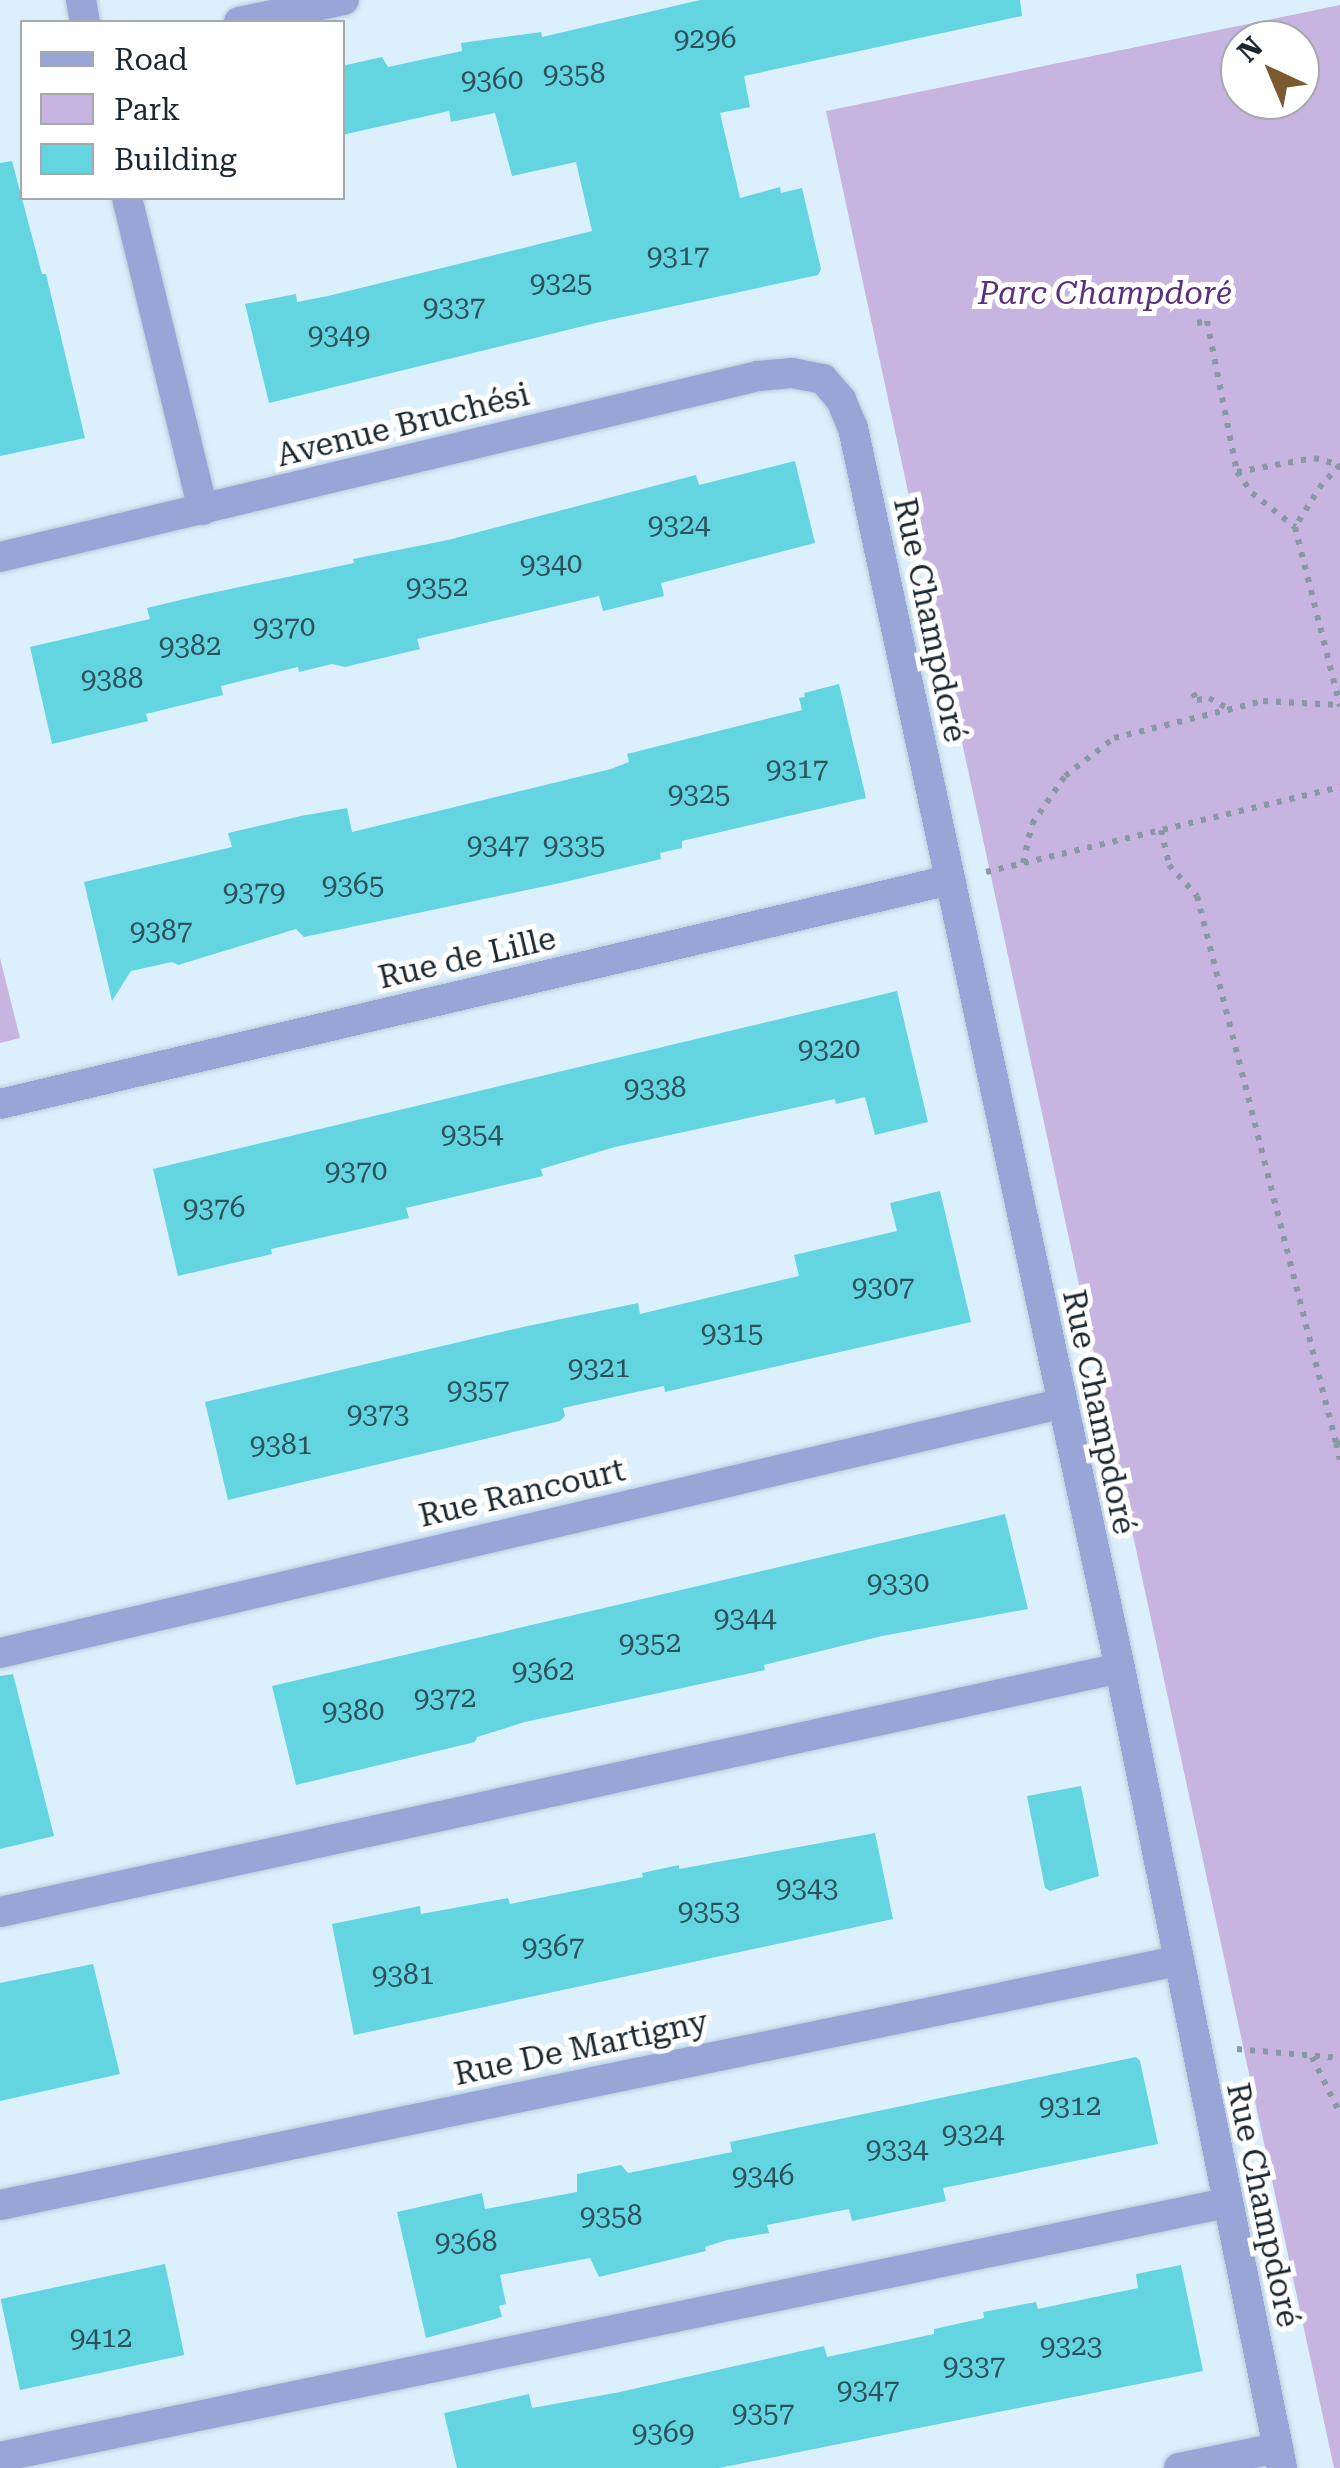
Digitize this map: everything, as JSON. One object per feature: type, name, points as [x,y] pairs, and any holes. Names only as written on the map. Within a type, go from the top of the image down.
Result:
[{"type":"street","points":[[249,20],[344,0]]},
{"type":"street","points":[[127,200],[202,510]]},
{"type":"street","name":"Avenue Bruchési","points":[[0,557],[758,376],[792,373],[823,379]]},
{"type":"street","name":"Rue Champdoré","points":[[823,379],[841,400],[853,428],[1060,1404],[1120,1668],[1280,2458]]},
{"type":"street","name":"Rue de Lille","points":[[0,1104],[950,880]]},
{"type":"street","name":"Rue Rancourt","points":[[0,1654],[1060,1404]]},
{"type":"street","points":[[0,1912],[1120,1668]]},
{"type":"street","name":"Rue De Martigny","points":[[0,2205],[1177,1961]]},
{"type":"street","points":[[0,2457],[1227,2202]]},
{"type":"street","points":[[1179,2468],[1280,2458]]},
{"type":"path","points":[[1023,863],[1032,824],[1065,776],[1087,754],[1114,738],[1263,701],[1339,705],[1295,527],[1252,493],[1238,472],[1206,320],[1197,323]]},
{"type":"path","points":[[1238,472],[1314,458],[1340,465],[1322,484],[1295,527]]},
{"type":"path","points":[[1194,693],[1197,700],[1208,698],[1229,710]]},
{"type":"path","points":[[950,880],[1340,787]]},
{"type":"path","points":[[1161,830],[1170,866],[1197,896],[1340,1460]]},
{"type":"path","points":[[1194,2045],[1340,2058]]},
{"type":"path","points":[[1312,2056],[1340,2113]]},
{"type":"green space","name":"Parc Champdoré","points":[[1340,5],[1340,2468],[1334,2468],[826,111],[1220,30],[1220,120],[1320,120],[1320,20],[1267,20]]},
{"type":"green space","points":[[0,958],[20,1038],[0,1043]]},
{"type":"building","points":[[700,0],[1020,0],[1022,16],[744,76],[750,107],[720,113],[740,198],[780,187],[781,193],[802,188],[821,269],[818,275],[600,322],[269,403],[245,304],[296,294],[297,302],[328,296],[592,231],[576,162],[512,176],[495,113],[451,122],[449,111],[345,134],[345,65],[382,57],[388,67],[462,51],[461,43],[541,32],[542,37]]},
{"type":"building","points":[[12,161],[42,274],[46,274],[85,438],[0,456],[0,163]]},
{"type":"building","points":[[795,461],[815,543],[661,583],[664,596],[603,611],[599,596],[417,639],[420,649],[345,667],[332,664],[299,672],[298,667],[221,686],[223,695],[146,714],[148,721],[52,744],[30,647],[150,619],[147,608],[354,563],[353,559],[448,540],[696,475],[699,485]]},
{"type":"building","points":[[839,684],[866,798],[682,841],[682,848],[660,853],[661,859],[565,882],[304,937],[296,929],[178,965],[172,962],[131,971],[112,1001],[84,882],[232,847],[228,833],[301,816],[347,808],[352,832],[611,769],[629,762],[627,754],[802,710],[799,698],[805,697],[804,693]]},
{"type":"building","points":[[897,991],[928,1122],[875,1135],[865,1097],[836,1104],[835,1099],[615,1147],[541,1169],[543,1176],[406,1208],[409,1218],[271,1249],[272,1254],[178,1276],[153,1169]]},
{"type":"building","points":[[940,1191],[971,1322],[665,1392],[664,1386],[563,1408],[565,1416],[560,1421],[228,1500],[205,1402],[523,1327],[638,1303],[640,1314],[799,1276],[794,1255],[897,1231],[890,1203]]},
{"type":"building","points":[[1005,1514],[1028,1609],[882,1636],[764,1665],[765,1670],[525,1722],[477,1737],[475,1742],[296,1785],[272,1686]]},
{"type":"building","points":[[13,1674],[54,1836],[0,1849],[0,1676]]},
{"type":"building","points":[[1081,1786],[1099,1876],[1050,1891],[1045,1888],[1027,1796]]},
{"type":"building","points":[[875,1833],[893,1919],[354,2035],[332,1924],[420,1906],[421,1914],[508,1898],[510,1904],[643,1877],[642,1873],[679,1865],[679,1869]]},
{"type":"building","points":[[93,1964],[120,2074],[0,2101],[0,1983]]},
{"type":"building","points":[[1136,2057],[1158,2144],[943,2188],[946,2201],[852,2221],[849,2209],[767,2225],[769,2233],[727,2240],[705,2247],[706,2251],[599,2277],[590,2258],[500,2275],[506,2304],[499,2306],[502,2317],[426,2338],[397,2212],[482,2193],[485,2209],[577,2192],[577,2174],[621,2165],[628,2173],[732,2152],[730,2142]]},
{"type":"building","points":[[165,2264],[184,2355],[20,2390],[1,2299]]},
{"type":"building","points":[[1181,2265],[1203,2371],[719,2468],[457,2468],[444,2413],[529,2394],[532,2408],[824,2346],[827,2357],[934,2334],[934,2329],[984,2318],[983,2312],[1036,2302],[1038,2309],[1138,2288],[1136,2274]]}]
